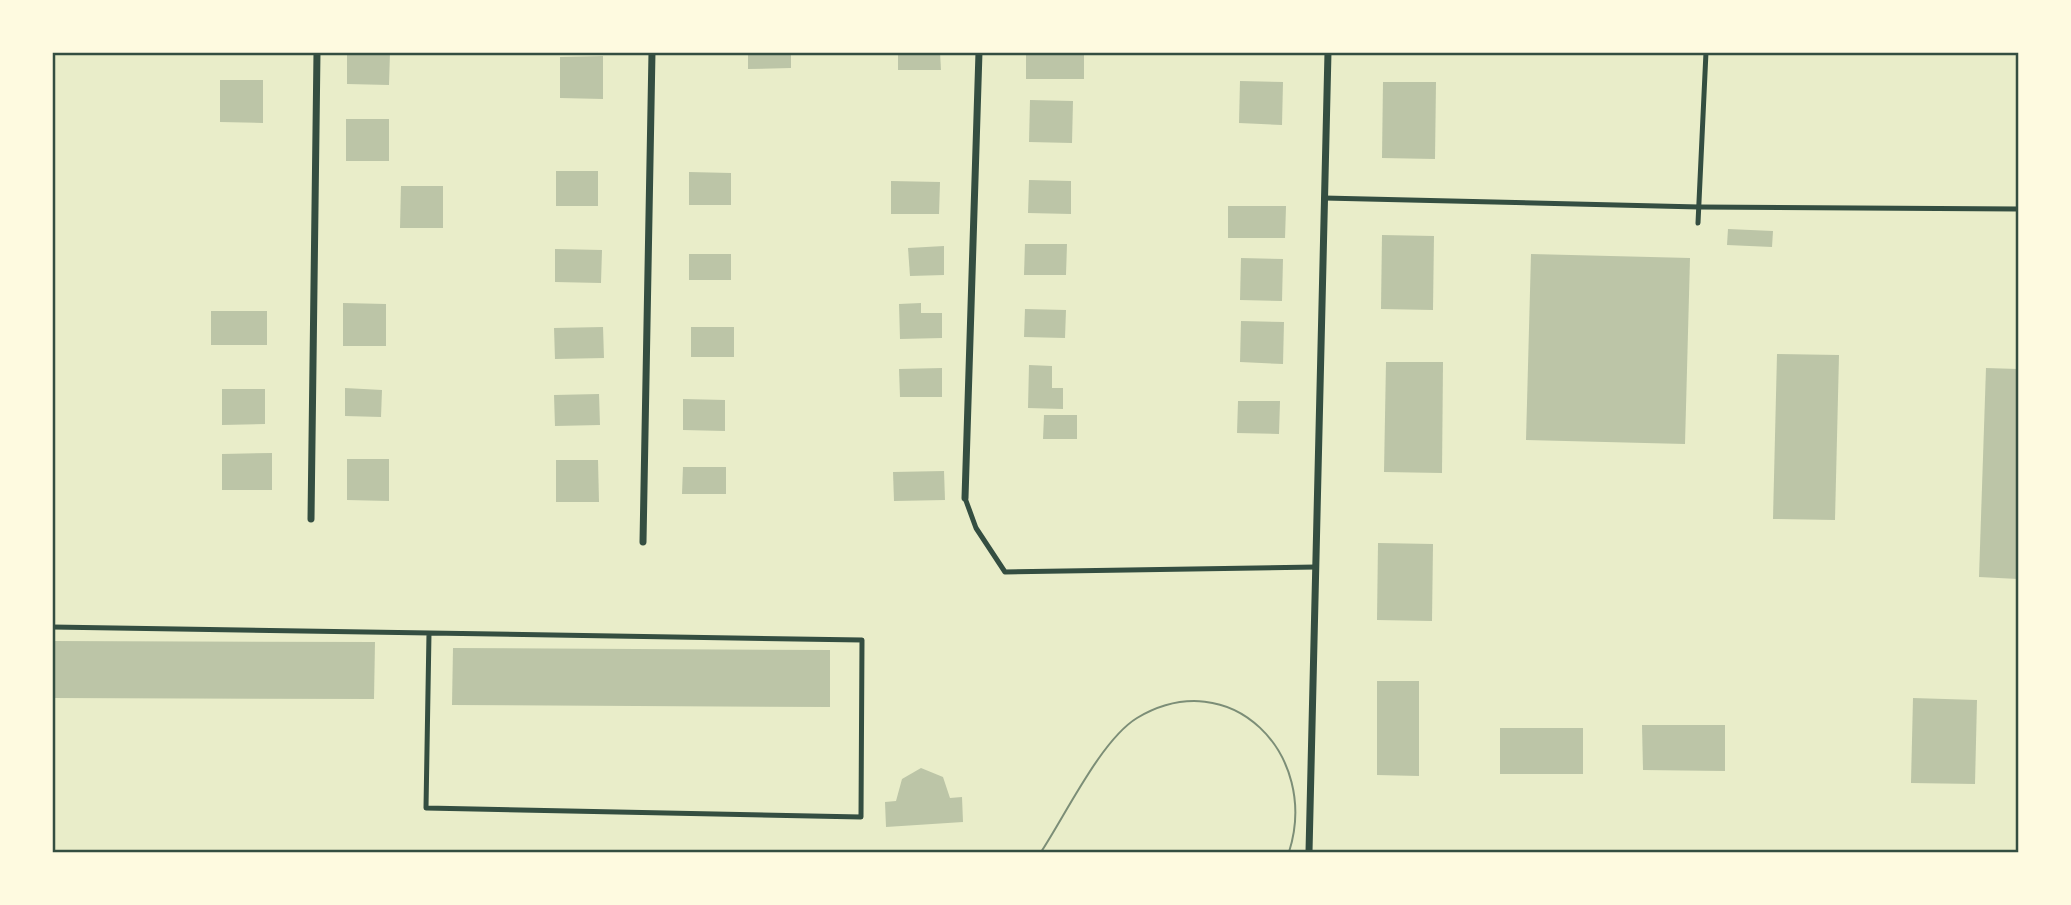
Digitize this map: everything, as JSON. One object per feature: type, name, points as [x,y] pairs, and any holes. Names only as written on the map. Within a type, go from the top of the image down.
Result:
[{"type":"street","points":[[311,519],[317,52]]},
{"type":"street","points":[[643,542],[652,52]]},
{"type":"street","points":[[965,498],[979,52]]},
{"type":"street","points":[[1310,852],[1328,52]]},
{"type":"lane","points":[[1698,223],[1706,52]]},
{"type":"lane","points":[[1324,198],[2018,209]]},
{"type":"lane","points":[[965,498],[976,528],[1005,572],[1316,567]]},
{"type":"lane","points":[[52,627],[429,633],[862,640],[861,817],[426,808],[429,633]]},
{"type":"building","points":[[347,52],[390,52],[389,85],[347,84]]},
{"type":"building","points":[[748,52],[791,52],[791,68],[748,69]]},
{"type":"building","points":[[898,52],[940,52],[941,70],[898,70]]},
{"type":"building","points":[[1026,52],[1084,52],[1084,79],[1026,79]]},
{"type":"building","points":[[603,56],[603,99],[560,98],[560,57]]},
{"type":"building","points":[[220,80],[263,80],[263,123],[220,122]]},
{"type":"building","points":[[1240,81],[1283,82],[1282,125],[1239,123]]},
{"type":"building","points":[[1383,82],[1436,82],[1435,159],[1382,158]]},
{"type":"building","points":[[1030,100],[1073,101],[1072,143],[1029,142]]},
{"type":"building","points":[[346,119],[389,119],[389,161],[346,161]]},
{"type":"building","points":[[556,171],[598,171],[598,206],[556,206]]},
{"type":"building","points":[[689,172],[731,173],[731,205],[689,205]]},
{"type":"building","points":[[1029,180],[1071,181],[1071,214],[1028,213]]},
{"type":"building","points":[[891,181],[940,182],[939,214],[891,214]]},
{"type":"building","points":[[401,186],[443,186],[443,228],[400,228]]},
{"type":"building","points":[[1228,206],[1286,206],[1285,238],[1228,238]]},
{"type":"building","points":[[1728,229],[1773,231],[1772,247],[1727,245]]},
{"type":"building","points":[[1382,235],[1434,236],[1433,310],[1381,309]]},
{"type":"building","points":[[52,237],[55,237],[55,269],[52,269]]},
{"type":"building","points":[[1025,244],[1067,244],[1066,275],[1024,275]]},
{"type":"building","points":[[944,246],[944,275],[910,276],[908,248]]},
{"type":"building","points":[[555,249],[602,250],[601,283],[555,282]]},
{"type":"building","points":[[689,254],[731,254],[731,280],[689,280]]},
{"type":"building","points":[[1531,254],[1690,258],[1685,444],[1526,440]]},
{"type":"building","points":[[1241,258],[1283,259],[1282,301],[1240,300]]},
{"type":"building","points":[[343,303],[386,304],[386,346],[343,346]]},
{"type":"building","points":[[921,303],[921,313],[942,313],[942,338],[900,339],[899,304]]},
{"type":"building","points":[[1025,309],[1066,310],[1065,338],[1024,337]]},
{"type":"building","points":[[211,311],[267,311],[267,345],[211,345]]},
{"type":"building","points":[[1241,321],[1284,322],[1283,364],[1240,362]]},
{"type":"building","points":[[603,327],[604,358],[555,359],[554,328]]},
{"type":"building","points":[[691,327],[734,327],[734,357],[691,357]]},
{"type":"building","points":[[1777,354],[1839,355],[1835,520],[1773,519]]},
{"type":"building","points":[[1386,362],[1443,362],[1442,473],[1384,472]]},
{"type":"building","points":[[1029,365],[1052,366],[1052,388],[1063,388],[1063,409],[1028,408]]},
{"type":"building","points":[[942,368],[942,397],[900,397],[899,369]]},
{"type":"building","points":[[1986,368],[2018,369],[2018,579],[1979,577]]},
{"type":"building","points":[[345,388],[382,390],[381,417],[345,416]]},
{"type":"building","points":[[222,389],[265,389],[265,424],[222,425]]},
{"type":"building","points":[[599,394],[600,425],[555,426],[554,395]]},
{"type":"building","points":[[683,399],[725,400],[725,431],[683,430]]},
{"type":"building","points":[[1238,401],[1280,401],[1279,434],[1237,433]]},
{"type":"building","points":[[1044,415],[1077,415],[1077,439],[1043,439]]},
{"type":"building","points":[[272,453],[272,490],[222,490],[222,454]]},
{"type":"building","points":[[347,459],[389,459],[389,501],[347,500]]},
{"type":"building","points":[[556,460],[598,460],[599,502],[556,502]]},
{"type":"building","points":[[683,467],[726,467],[726,494],[682,494]]},
{"type":"building","points":[[944,471],[945,500],[894,501],[893,472]]},
{"type":"building","points":[[1378,543],[1433,544],[1432,621],[1377,620]]},
{"type":"building","points":[[52,641],[375,642],[374,699],[52,698]]},
{"type":"building","points":[[453,648],[830,650],[830,707],[452,705]]},
{"type":"building","points":[[1377,681],[1419,681],[1419,776],[1377,775]]},
{"type":"building","points":[[1913,698],[1977,700],[1975,784],[1911,783]]},
{"type":"building","points":[[1642,725],[1725,725],[1725,771],[1643,770]]},
{"type":"building","points":[[1500,728],[1583,728],[1583,774],[1500,774]]},
{"type":"building","points":[[921,768],[943,777],[950,798],[962,797],[963,822],[886,827],[885,802],[896,801],[902,779]]},
{"type":"tram line","points":[[1041,852],[1084,780],[1110,743],[1124,729],[1137,718],[1172,704],[1205,702],[1235,710],[1260,728],[1279,752],[1292,782],[1295,816],[1289,852]]}]
